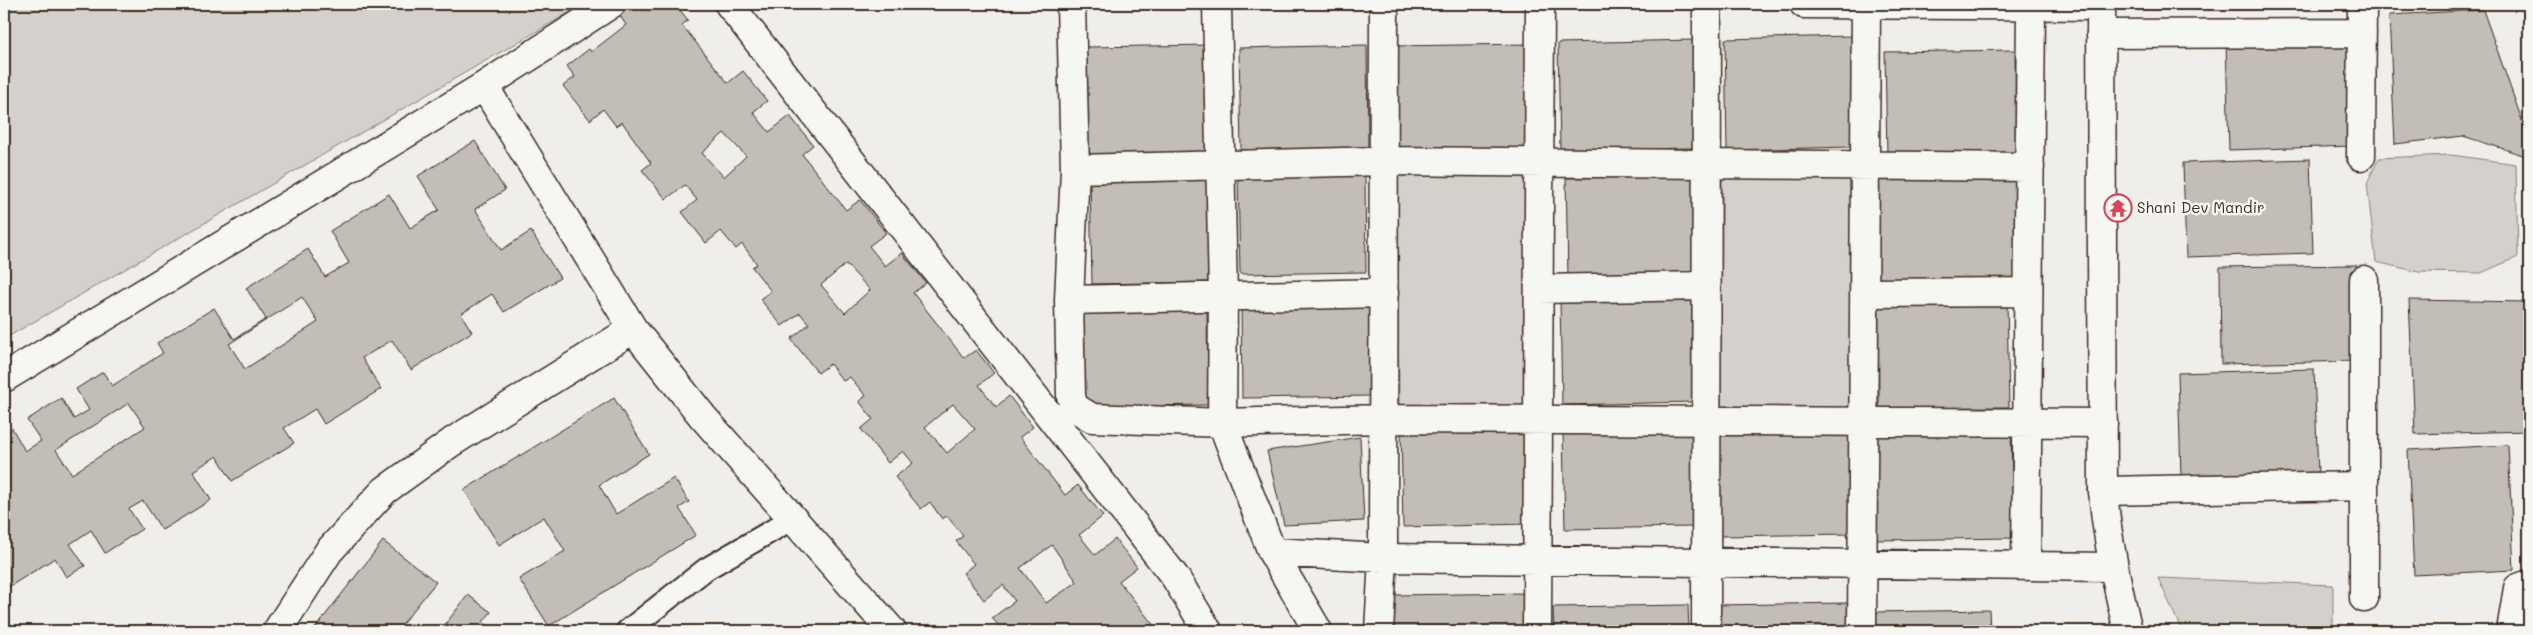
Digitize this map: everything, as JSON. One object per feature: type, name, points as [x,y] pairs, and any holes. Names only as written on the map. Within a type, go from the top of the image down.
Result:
[{"type":"street","points":[[4,378],[484,86],[612,4]]},
{"type":"street","points":[[728,4],[1169,569],[1208,631]]},
{"type":"street","points":[[1071,4],[1075,169],[1069,300],[1071,396],[1074,407],[1092,418],[1222,423],[1383,419],[2103,422]]},
{"type":"street","points":[[1217,4],[1222,296],[1222,423],[1272,552],[1318,631]]},
{"type":"street","points":[[1378,631],[1383,558],[1384,4]]},
{"type":"street","points":[[1538,631],[1540,4]]},
{"type":"street","points":[[1706,631],[1707,4]]},
{"type":"street","points":[[1804,4],[2101,5],[2104,491],[2113,567],[2128,631]]},
{"type":"street","points":[[1862,631],[1866,4]]},
{"type":"street","points":[[2361,156],[2362,4]]},
{"type":"street","points":[[2026,565],[2031,6]]},
{"type":"street","points":[[2101,34],[2362,32]]},
{"type":"street","points":[[484,86],[633,329],[703,417],[892,631]]},
{"type":"street","points":[[1075,169],[1384,162],[2030,167]]},
{"type":"street","points":[[2364,280],[2364,598]]},
{"type":"street","points":[[1539,289],[1706,286]]},
{"type":"street","points":[[1864,294],[2028,292]]},
{"type":"street","points":[[1069,300],[1384,293]]},
{"type":"street","points":[[277,631],[329,551],[384,492],[452,442],[633,329]]},
{"type":"street","points":[[2104,491],[2364,486]]},
{"type":"street","points":[[1272,552],[1383,558],[2113,567]]},
{"type":"street","points":[[2511,631],[2518,588],[2529,584]]},
{"type":"lane","points":[[627,631],[706,569],[792,519]]},
{"type":"shaded area","points":[[4,4],[584,4],[4,339]]},
{"type":"shaded area","points":[[2451,155],[2516,164],[2518,257],[2481,273],[2419,272],[2376,262],[2367,183],[2379,158]]},
{"type":"shaded area","points":[[1527,172],[1527,406],[1399,407],[1397,173]]},
{"type":"shaded area","points":[[1722,172],[1853,172],[1853,410],[1721,410]]},
{"type":"shaded area","points":[[2158,578],[2333,585],[2333,631],[2182,631]]},
{"type":"building","points":[[630,4],[675,4],[688,20],[682,25],[728,83],[743,71],[767,101],[753,112],[769,132],[790,116],[813,145],[802,154],[846,210],[860,200],[886,233],[869,246],[885,266],[902,253],[926,283],[913,293],[964,358],[976,350],[994,373],[979,385],[996,407],[1009,396],[1033,427],[1020,437],[1065,495],[1078,485],[1103,516],[1079,535],[1095,555],[1115,539],[1137,567],[1119,581],[1158,631],[1003,631],[992,618],[1015,601],[1003,585],[984,600],[963,573],[974,564],[956,541],[963,536],[947,516],[942,519],[930,502],[921,509],[895,477],[913,463],[903,451],[888,463],[861,429],[873,419],[859,401],[866,396],[850,377],[843,381],[830,364],[818,373],[791,339],[809,324],[800,313],[782,326],[760,299],[771,291],[752,267],[757,264],[742,244],[736,249],[721,231],[706,243],[682,212],[697,200],[685,185],[666,199],[642,170],[651,163],[622,122],[616,126],[603,109],[590,120],[563,86],[575,77],[567,66],[589,49],[591,52],[626,25],[618,13]],"holes":[[[724,133],[746,156],[724,177],[702,153]],[[846,264],[870,290],[845,313],[821,285]],[[953,404],[975,429],[947,453],[925,427]],[[1052,545],[1077,582],[1046,603],[1020,568]]]},
{"type":"building","points":[[2192,4],[2312,4],[2312,5]]},
{"type":"building","points":[[2483,10],[2529,140],[2529,157],[2463,136],[2395,144],[2389,15]]},
{"type":"building","points":[[1852,36],[1853,147],[1727,150],[1725,39]]},
{"type":"building","points":[[2350,39],[2353,146],[2229,150],[2226,43]]},
{"type":"building","points":[[1694,40],[1696,148],[1560,150],[1558,43]]},
{"type":"building","points":[[1529,44],[1531,149],[1395,151],[1394,46]]},
{"type":"building","points":[[1211,45],[1214,155],[1087,156],[1086,47]]},
{"type":"building","points":[[1367,45],[1368,147],[1241,150],[1239,48]]},
{"type":"building","points":[[2015,50],[2016,153],[1887,155],[1885,52]]},
{"type":"building","points":[[2529,55],[2529,90],[2526,56]]},
{"type":"building","points":[[475,141],[505,190],[475,209],[501,250],[531,231],[560,278],[504,312],[492,294],[461,314],[472,332],[411,370],[392,340],[362,358],[381,389],[324,424],[315,409],[284,428],[294,443],[232,481],[217,456],[193,471],[211,500],[162,530],[143,501],[129,509],[142,529],[105,553],[91,530],[70,544],[85,566],[66,577],[55,558],[4,590],[4,434],[12,428],[25,451],[41,441],[27,420],[61,398],[74,419],[89,410],[76,389],[103,372],[112,386],[163,353],[157,343],[214,308],[234,339],[266,319],[246,288],[308,249],[325,277],[349,263],[330,231],[389,194],[410,228],[439,210],[418,176]],"holes":[[[302,297],[318,322],[245,369],[229,344]],[[129,403],[145,427],[72,474],[56,450]]]},
{"type":"building","points":[[2310,159],[2313,253],[2186,257],[2183,163]]},
{"type":"building","points":[[1365,174],[1366,272],[1240,274],[1238,176]]},
{"type":"building","points":[[2019,175],[2020,278],[1877,280],[1876,177]]},
{"type":"building","points":[[1699,176],[1700,273],[1568,276],[1566,178]]},
{"type":"building","points":[[1211,177],[1213,282],[1092,284],[1090,179]]},
{"type":"building","points":[[2357,265],[2358,361],[2221,364],[2220,267]]},
{"type":"building","points":[[1692,296],[1693,402],[1562,405],[1560,299]]},
{"type":"building","points":[[2007,299],[2009,407],[1879,408],[1878,301]]},
{"type":"building","points":[[1370,300],[1372,396],[1242,398],[1241,302]]},
{"type":"building","points":[[2409,300],[2529,302],[2529,431],[2415,434]]},
{"type":"building","points":[[1207,307],[1208,405],[1077,407],[1076,309]]},
{"type":"building","points":[[2314,369],[2318,474],[2181,477],[2178,373]]},
{"type":"building","points":[[614,398],[649,454],[599,485],[616,514],[674,478],[689,502],[679,508],[696,535],[549,626],[519,579],[565,551],[544,517],[499,545],[464,490]]},
{"type":"building","points":[[2011,426],[2013,538],[1875,540],[1873,428]]},
{"type":"building","points":[[1526,427],[1528,524],[1403,527],[1401,429]]},
{"type":"building","points":[[1850,427],[1852,534],[1719,536],[1717,429]]},
{"type":"building","points":[[1692,428],[1693,527],[1565,529],[1563,430]]},
{"type":"building","points":[[1360,437],[1364,521],[1284,525],[1267,451]]},
{"type":"building","points":[[2508,445],[2514,570],[2414,575],[2408,450]]},
{"type":"building","points":[[383,541],[436,582],[400,627],[405,631],[313,631]]},
{"type":"building","points":[[1527,593],[1528,631],[1394,631],[1394,595]]},
{"type":"building","points":[[468,595],[491,612],[483,622],[495,631],[440,631]]},
{"type":"building","points":[[1849,603],[1850,631],[1716,631],[1716,605]]},
{"type":"building","points":[[1688,605],[1689,631],[1554,631],[1553,607]]},
{"type":"building","points":[[1989,610],[1990,631],[1875,631],[1875,612]]},
{"type":"place","name":"Shani Dev Mandir","points":[[2118,208]]}]
